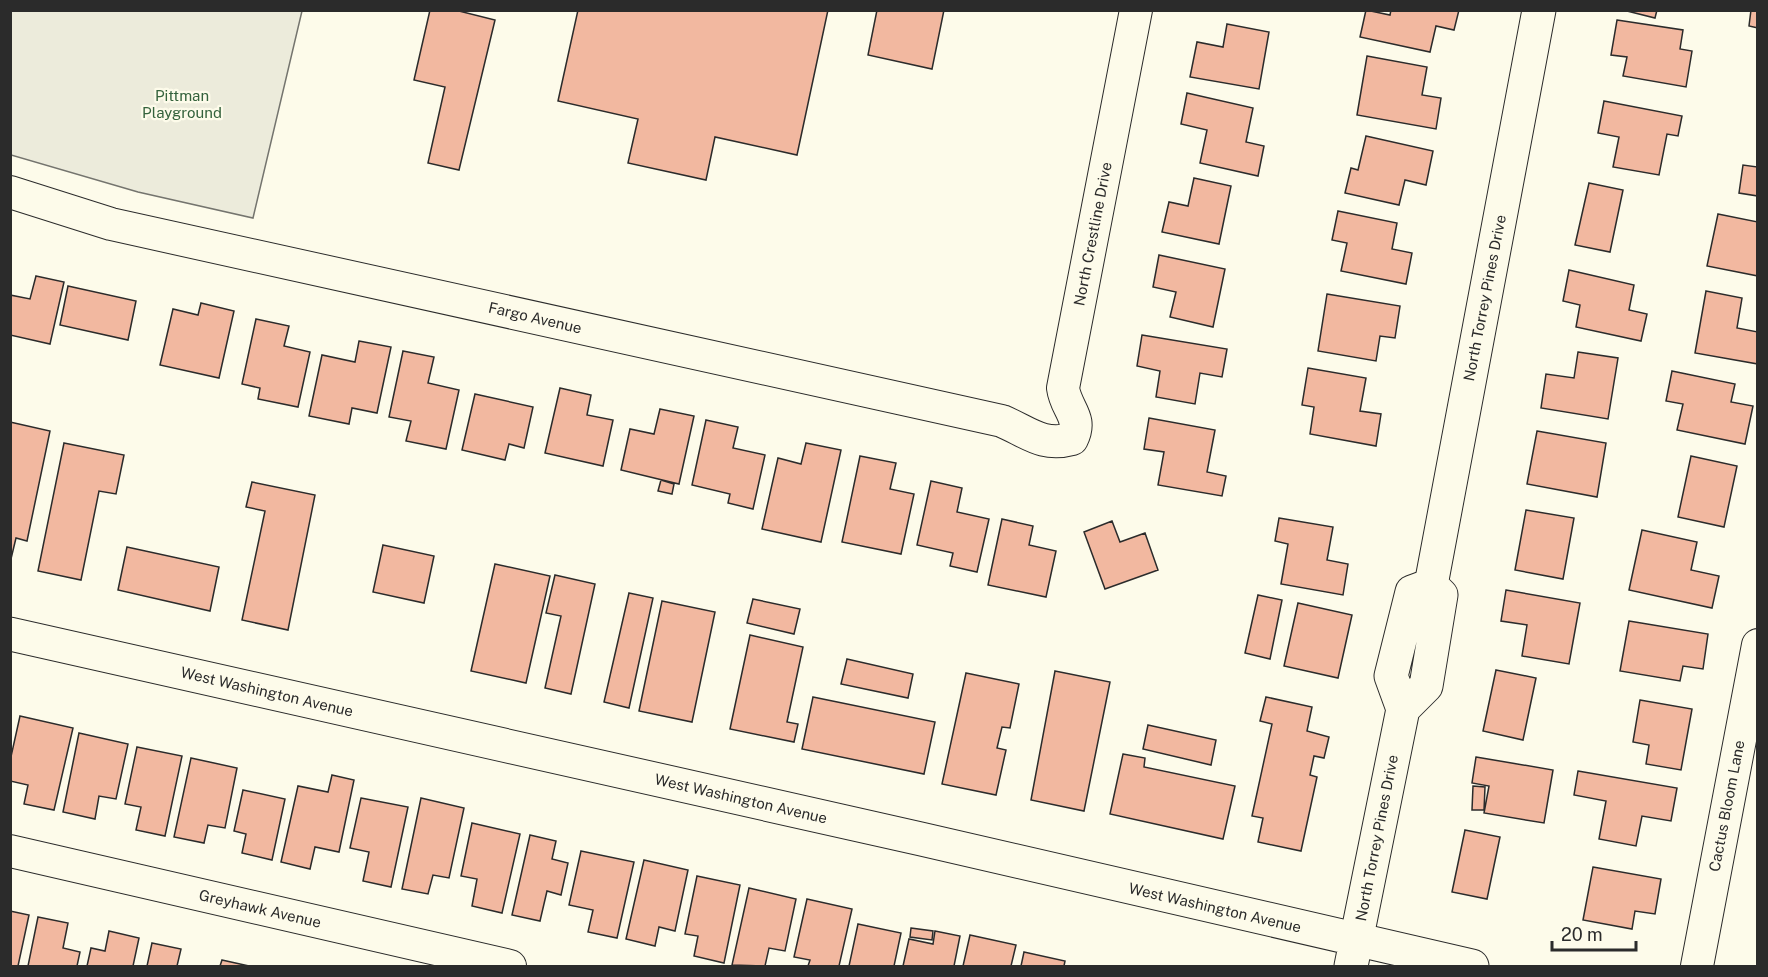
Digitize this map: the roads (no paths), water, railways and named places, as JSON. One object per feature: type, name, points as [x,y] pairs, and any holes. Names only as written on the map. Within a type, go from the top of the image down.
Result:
[{"type":"main road","name":"North Torrey Pines Drive","points":[[1354,954],[1403,709],[1426,686],[1441,595],[1431,585],[1539,10]]},
{"type":"main road","name":"West Washington Avenue","points":[[10,633],[910,837],[1354,954],[1472,966]]},
{"type":"street","name":"North Crestline Drive","points":[[1058,443],[1072,439],[1077,429],[1075,416],[1067,406],[1063,388],[1136,10]]},
{"type":"street","name":"Fargo Avenue","points":[[10,192],[111,224],[1002,421],[1033,437],[1058,443]]},
{"type":"street","name":"Cactus Bloom Lane","points":[[1697,966],[1758,645]]},
{"type":"street","name":"Greyhawk Avenue","points":[[10,851],[510,966]]},
{"type":"park label","name":"Pittman Playground","points":[[182,104]]}]
